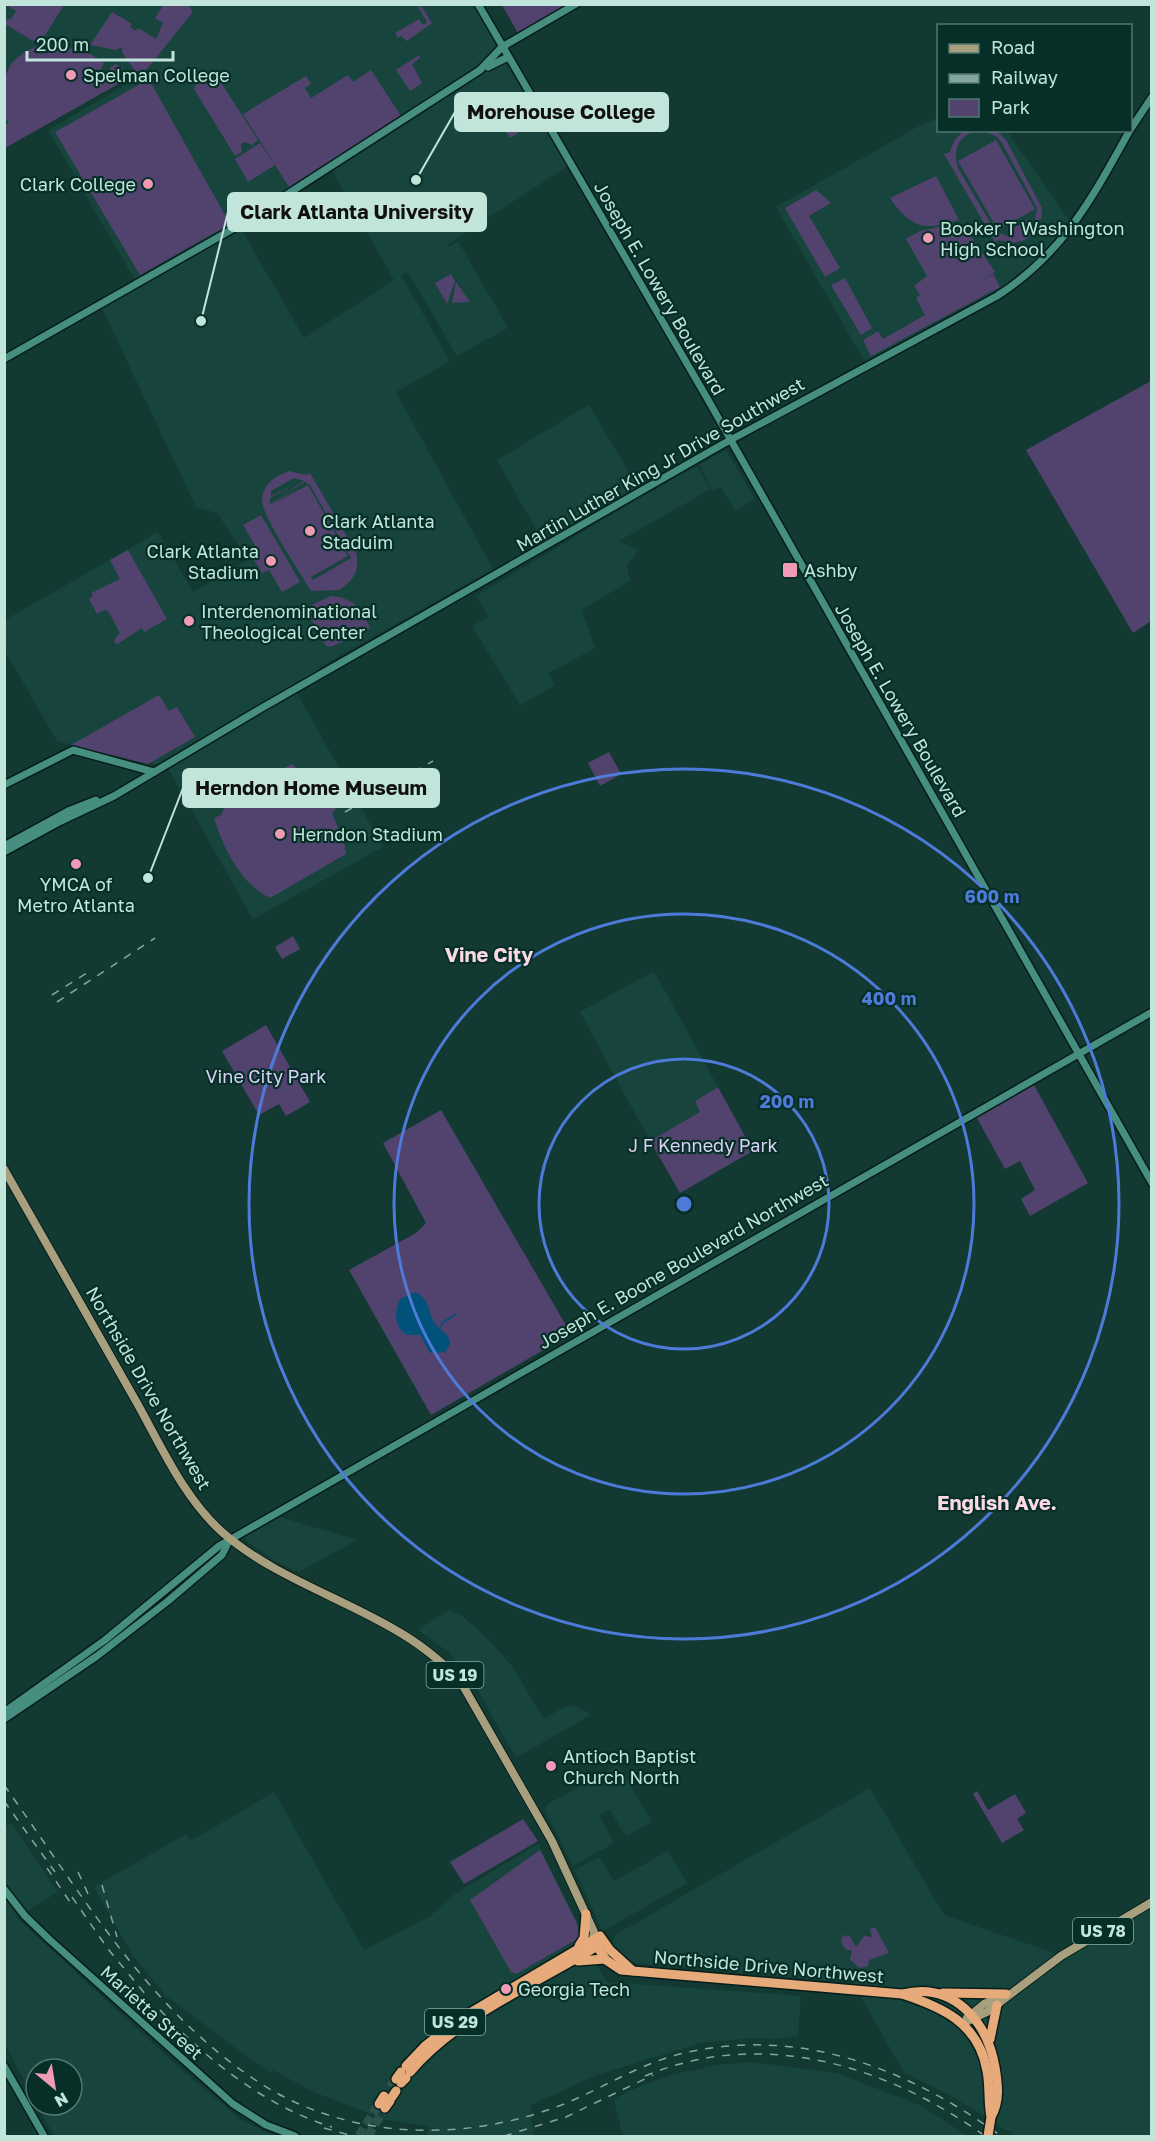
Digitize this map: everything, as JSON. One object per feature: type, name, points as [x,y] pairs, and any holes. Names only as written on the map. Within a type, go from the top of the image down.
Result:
[{"type":"highway","points":[[577,1949],[584,1938],[586,1914]]},
{"type":"highway","name":"US 29","points":[[597,1939],[564,1965],[453,2034],[395,2088],[446,2028],[597,1939]]},
{"type":"highway","name":"Northside Drive Northwest","points":[[597,1939],[605,1959],[621,1970],[902,1994],[940,2007],[962,2024],[984,2059],[991,2117],[988,2136]]},
{"type":"highway","name":"Northside Drive Northwest","points":[[597,1939],[633,1971]]},
{"type":"highway","points":[[564,1965],[586,1959],[605,1959]]},
{"type":"highway","name":"Northside Drive Northwest","points":[[902,1994],[913,1991],[930,1993],[954,2001],[974,2016],[990,2042],[998,2088],[997,2107],[991,2117]]},
{"type":"highway","name":"US 78","points":[[930,1993],[1006,1994]]},
{"type":"highway","points":[[990,2042],[997,2006]]},
{"type":"main road","name":"Joseph E. Lowery Boulevard","points":[[478,4],[730,440],[1152,1183]]},
{"type":"main road","points":[[480,70],[502,47],[576,4]]},
{"type":"main road","points":[[4,359],[238,226],[480,70],[508,57]]},
{"type":"main road","name":"Martin Luther King Jr Drive Southwest","points":[[1132,127],[1152,97]]},
{"type":"main road","name":"Martin Luther King Jr Drive Southwest","points":[[154,772],[730,440],[997,296],[1031,272],[1075,225],[1129,132]]},
{"type":"main road","points":[[4,785],[58,755],[73,750],[154,772]]},
{"type":"main road","points":[[4,846],[68,811],[110,794],[154,772]]},
{"type":"main road","points":[[4,852],[114,796],[154,772]]},
{"type":"main road","name":"Joseph E. Boone Boulevard Northwest","points":[[4,1712],[105,1640],[215,1548],[1152,1012]]},
{"type":"main road","name":"Northside Drive Northwest","points":[[4,1169],[181,1481],[194,1500],[230,1539],[278,1572],[406,1635],[445,1663],[471,1697],[552,1841],[597,1939]]},
{"type":"main road","points":[[4,1719],[92,1660],[159,1609],[222,1555],[230,1539]]},
{"type":"main road","name":"Marietta Street","points":[[4,1889],[25,1916],[50,1940],[229,2101],[266,2126],[295,2136]]},
{"type":"main road","name":"US 78","points":[[962,2024],[997,2006],[1061,1956],[1152,1902]]},
{"type":"main road","name":"US 78","points":[[1006,1994],[1017,1989]]},
{"type":"main road","points":[[974,2016],[984,2004],[1006,1994]]},
{"type":"main road","points":[[4,2066],[44,2136]]},
{"type":"shaded area","points":[[4,5],[478,5],[502,47],[482,70],[507,53],[569,165],[447,245],[448,247],[458,241],[508,328],[457,356],[408,272],[401,275],[450,361],[396,392],[493,569],[320,667],[323,673],[295,689],[383,847],[253,919],[166,765],[153,764],[57,741],[5,651],[5,620],[158,532],[193,592],[248,560],[217,513],[196,507],[100,304],[136,282],[48,130],[146,73],[127,79],[5,148]],"holes":[[[330,167],[394,280],[304,338],[239,225]]]},
{"type":"shaded area","name":"Booker T Washington High School","points":[[937,118],[937,132],[1008,132],[1073,226],[1012,286],[866,364],[776,207],[917,127]]},
{"type":"shaded area","points":[[589,405],[643,496],[697,466],[711,489],[619,541],[638,550],[627,566],[630,581],[582,610],[595,648],[549,673],[555,686],[520,705],[472,626],[488,617],[476,596],[638,499],[546,537],[538,533],[497,460]]},
{"type":"shaded area","points":[[726,450],[755,499],[735,511],[721,487],[713,491],[699,465]]},
{"type":"shaded area","points":[[654,971],[718,1087],[695,1101],[701,1112],[650,1141],[580,1012]]},
{"type":"shaded area","points":[[280,1517],[357,1540],[299,1572],[275,1561],[245,1540],[246,1536]]},
{"type":"shaded area","points":[[449,1610],[461,1615],[486,1637],[512,1666],[544,1719],[564,1707],[574,1706],[592,1714],[516,1758],[469,1675],[447,1651],[418,1630]]},
{"type":"shaded area","points":[[618,1765],[652,1822],[626,1837],[610,1810],[599,1815],[614,1843],[573,1866],[545,1811],[546,1805]]},
{"type":"shaded area","points":[[870,1788],[944,1915],[1057,1954],[1061,1962],[1151,1908],[1151,2136],[1016,2136],[946,2093],[904,2073],[853,1983],[635,1963],[623,1957],[612,1946],[615,1935]]},
{"type":"shaded area","name":"Georgia Tech","points":[[274,1792],[364,1950],[429,1917],[453,1895],[538,1844],[578,1923],[581,1939],[607,1982],[801,1996],[798,2035],[778,2039],[753,2038],[701,2043],[597,2075],[531,2105],[533,2136],[427,2136],[429,2126],[386,2120],[311,2091],[273,2070],[271,2074],[166,1996],[132,1954],[94,1887],[186,1834],[191,1841]]},
{"type":"shaded area","points":[[11,1823],[58,1892],[26,1912],[5,1882],[4,1828]]},
{"type":"shaded area","points":[[668,1851],[687,1883],[607,1929],[602,1929],[574,1870],[599,1857],[614,1881]]},
{"type":"shaded area","points":[[5,1899],[21,1922],[182,2070],[241,2120],[274,2136],[55,2136],[43,2117],[84,2117],[84,2057],[24,2057],[24,2081],[5,2044]]},
{"type":"shaded area","points":[[753,2062],[837,2073],[922,2106],[968,2136],[625,2136],[622,2133],[614,2099],[643,2085],[675,2074],[717,2065]]},
{"type":"green space","points":[[9,4],[64,5],[44,37],[33,41],[5,24],[5,20],[11,19],[16,11],[8,6]]},
{"type":"green space","points":[[164,4],[186,5],[191,8],[192,13],[147,69],[137,74],[122,52],[122,47],[116,50],[90,45],[112,12],[132,24],[130,27],[136,31],[138,28],[156,39],[163,23],[155,18]]},
{"type":"green space","points":[[502,5],[567,5],[518,33]]},
{"type":"green space","points":[[421,6],[432,23],[407,41],[401,36],[398,38],[395,33],[419,19],[423,25],[427,22],[418,7]]},
{"type":"green space","points":[[43,43],[87,52],[104,63],[99,72],[91,67],[87,74],[102,82],[111,67],[116,64],[123,69],[127,79],[5,148],[5,126],[9,122],[5,119],[4,91],[8,71],[19,57]]},
{"type":"green space","points":[[419,55],[420,58],[412,64],[422,83],[410,91],[396,70]]},
{"type":"green space","points":[[371,70],[401,116],[289,187],[243,114],[306,76],[311,84],[305,88],[311,98],[348,75],[353,82]]},
{"type":"green space","points":[[209,77],[220,81],[258,140],[252,145],[245,142],[241,144],[242,152],[235,156],[194,89],[195,85],[207,81]]},
{"type":"green space","points":[[144,82],[151,83],[230,224],[140,275],[55,132]]},
{"type":"green space","points":[[526,102],[538,121],[510,138],[498,119]]},
{"type":"green space","points":[[962,132],[972,132],[962,139],[957,149],[958,168],[995,231],[1013,238],[1010,230],[1029,219],[1034,226],[1037,208],[1002,143],[997,137],[986,132],[998,132],[1006,140],[1042,208],[1039,224],[1030,236],[1016,242],[999,240],[995,242],[944,154],[950,152],[954,141]]},
{"type":"green space","points":[[996,140],[1035,209],[998,230],[958,161]]},
{"type":"green space","points":[[260,143],[275,165],[248,182],[235,159]]},
{"type":"green space","points":[[936,176],[959,220],[937,226],[920,225],[905,216],[890,198]]},
{"type":"green space","points":[[816,190],[831,203],[809,216],[840,268],[825,277],[785,208]]},
{"type":"green space","points":[[952,224],[967,230],[995,272],[978,283],[993,274],[1000,287],[871,356],[863,340],[878,331],[883,339],[925,315],[916,298],[920,295],[914,286],[927,276],[906,239],[920,231]]},
{"type":"green space","points":[[451,274],[455,281],[447,304],[435,283]]},
{"type":"green space","points":[[845,278],[872,328],[861,335],[831,285]]},
{"type":"green space","points":[[456,282],[470,302],[452,303]]},
{"type":"green space","points":[[1151,381],[1151,621],[1133,633],[1026,450]]},
{"type":"green space","points":[[289,471],[306,475],[310,473],[356,552],[355,574],[349,583],[339,590],[311,591],[268,519],[262,500],[263,494],[267,485]],"holes":[[[294,478],[304,481],[276,499],[305,482],[310,485],[351,558],[313,580],[311,577],[348,556],[308,485],[270,506],[300,488],[270,504],[270,498],[295,484],[271,496],[271,491]]]},
{"type":"green space","name":"Clark Atlanta Stadium","points":[[261,515],[300,582],[282,592],[269,570],[262,573],[250,553],[257,549],[243,525]]},
{"type":"green space","points":[[128,550],[167,619],[144,632],[142,628],[116,645],[114,640],[120,633],[108,611],[104,610],[97,614],[89,599],[93,596],[91,593],[120,579],[110,560]]},
{"type":"green space","points":[[331,596],[345,599],[356,606],[370,628],[331,647],[326,646],[305,608]]},
{"type":"green space","points":[[159,695],[169,711],[177,707],[195,737],[148,764],[71,745]]},
{"type":"green space","points":[[609,752],[620,772],[618,776],[600,786],[588,763]]},
{"type":"green space","name":"Herndon Stadium","points":[[292,764],[314,785],[321,783],[328,790],[337,807],[332,813],[344,841],[346,854],[270,898],[250,884],[234,864],[214,818],[221,815],[225,807],[241,792]]},
{"type":"green space","points":[[293,936],[300,949],[282,959],[275,947]]},
{"type":"green space","name":"Vine City Park","points":[[266,1025],[310,1102],[286,1116],[279,1104],[259,1115],[222,1051]]},
{"type":"green space","points":[[1034,1085],[1088,1183],[1030,1216],[1021,1199],[1035,1190],[1020,1161],[1005,1169],[977,1118]]},
{"type":"green space","name":"J F Kennedy Park","points":[[718,1087],[753,1151],[680,1193],[650,1141],[700,1112],[695,1101]]},
{"type":"green space","points":[[441,1110],[571,1334],[431,1415],[349,1270],[416,1233],[426,1223],[383,1143]]},
{"type":"green space","points":[[977,1791],[988,1810],[1015,1794],[1026,1813],[1017,1819],[1024,1830],[1002,1843],[973,1794]]},
{"type":"green space","points":[[523,1819],[538,1841],[464,1884],[450,1862]]},
{"type":"green space","points":[[540,1850],[577,1924],[579,1938],[516,1974],[511,1972],[470,1900]]},
{"type":"green space","points":[[875,1927],[889,1953],[869,1960],[868,1966],[860,1968],[850,1960],[852,1951],[845,1949],[841,1942],[843,1934],[845,1937],[849,1935],[856,1947],[864,1936],[872,1937],[870,1929]]},
{"type":"water","points":[[415,1292],[426,1301],[435,1324],[448,1336],[450,1344],[445,1352],[430,1353],[420,1335],[407,1335],[397,1324],[396,1314],[400,1299]]},
{"type":"waterway","points":[[441,1328],[442,1323],[456,1314]]},
{"type":"tunnel","points":[[390,2087],[396,2079]]},
{"type":"tunnel","points":[[359,2136],[379,2104]]},
{"type":"tunnel","points":[[368,2136],[385,2108]]},
{"type":"railway","points":[[345,812],[433,761]]},
{"type":"railway","points":[[57,1002],[155,938]]},
{"type":"railway","points":[[52,995],[90,971]]},
{"type":"railway","points":[[4,1785],[92,1911],[156,1992],[191,2029],[230,2062],[273,2091],[307,2107],[343,2119],[379,2127],[417,2130],[491,2125],[564,2104],[668,2057],[727,2046],[770,2045],[811,2050],[852,2059],[891,2073],[966,2112],[1001,2136]]},
{"type":"railway","points":[[4,1801],[55,1872]]},
{"type":"railway","points":[[47,1868],[72,1905]]},
{"type":"railway","points":[[78,1872],[89,1896]]},
{"type":"railway","points":[[102,1885],[117,1937]]},
{"type":"railway","points":[[72,1897],[108,1949],[146,1995]]},
{"type":"railway","points":[[160,2010],[198,2047],[239,2080],[284,2107],[332,2127]]},
{"type":"railway","points":[[645,2076],[689,2062],[734,2055],[778,2055],[822,2061],[865,2073],[907,2090],[947,2111],[985,2136]]},
{"type":"railway","points":[[504,2136],[566,2117],[653,2075]]},
{"type":"railway","points":[[324,2128],[353,2136]]},
{"type":"place","name":"Spelman College","points":[[71,75]]},
{"type":"place","name":"Morehouse College","points":[[416,180]]},
{"type":"place","name":"Clark College","points":[[148,184]]},
{"type":"place","name":"Booker T Washington High School","points":[[928,238]]},
{"type":"place","name":"Clark Atlanta University","points":[[201,321]]},
{"type":"place","name":"Clark Atlanta Staduim","points":[[310,531]]},
{"type":"place","name":"Clark Atlanta Stadium","points":[[271,561]]},
{"type":"place","name":"Ashby","points":[[790,570]]},
{"type":"place","name":"Interdenominational Theological Center","points":[[189,621]]},
{"type":"place","name":"Herndon Stadium","points":[[280,834]]},
{"type":"place","name":"YMCA of Metro Atlanta","points":[[76,864]]},
{"type":"place","name":"Herndon Home Museum","points":[[148,878]]},
{"type":"place","name":"Antioch Baptist Church North","points":[[551,1766]]},
{"type":"place","name":"Georgia Tech","points":[[506,1989]]},
{"type":"district","name":"Vine City","points":[[489,954]]},
{"type":"district","name":"English Ave.","points":[[997,1502]]}]
